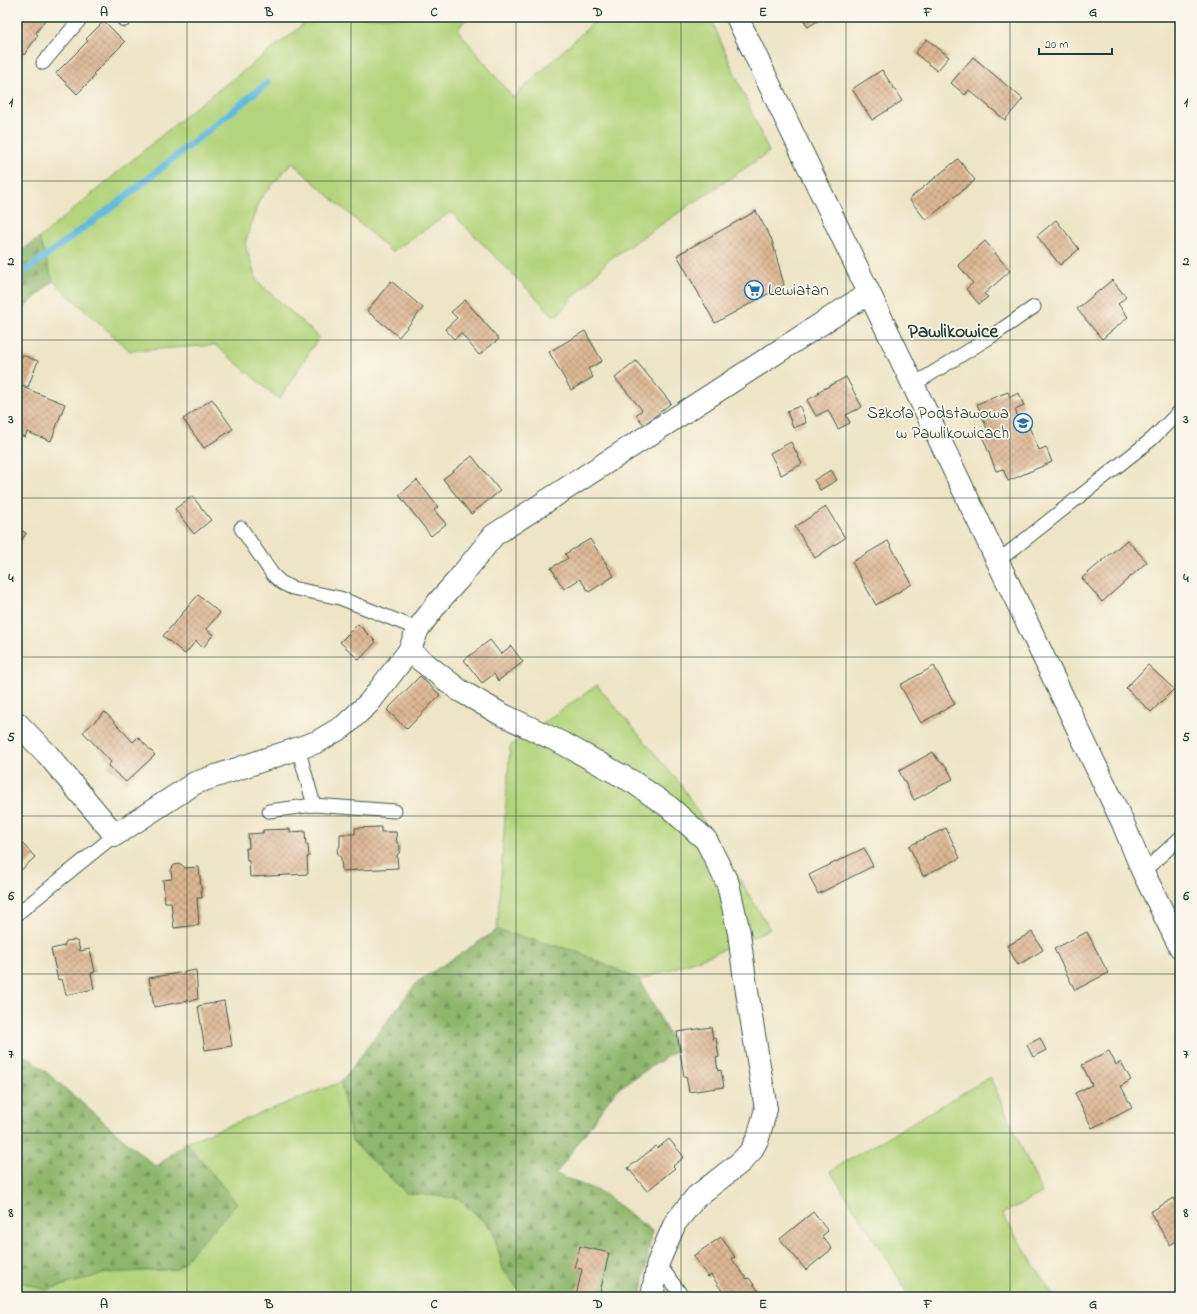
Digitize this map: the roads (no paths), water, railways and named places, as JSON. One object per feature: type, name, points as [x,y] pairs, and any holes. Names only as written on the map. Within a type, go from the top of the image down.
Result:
[{"type":"street","points":[[737,17],[1123,823],[1143,872],[1180,947]]},
{"type":"street","points":[[17,723],[48,755],[116,835],[195,783],[317,742],[344,726],[369,703],[409,651],[418,629],[439,601],[494,535],[855,302],[869,295]]},
{"type":"street","points":[[409,651],[459,690],[499,713],[564,744],[633,782],[669,806],[706,840],[728,884],[739,933],[766,1109],[758,1138],[751,1151],[741,1162],[696,1197],[675,1223],[658,1263],[652,1297]]},
{"type":"lane","points":[[42,63],[82,17]]},
{"type":"lane","points":[[913,385],[992,336],[1034,307]]},
{"type":"lane","points":[[998,561],[1152,439],[1180,411]]},
{"type":"lane","points":[[241,528],[273,575],[282,583],[292,588],[340,598],[418,629]]},
{"type":"lane","points":[[298,748],[314,805]]},
{"type":"lane","points":[[269,810],[314,805],[395,811]]},
{"type":"lane","points":[[17,914],[116,835]]},
{"type":"lane","points":[[1143,872],[1180,838]]},
{"type":"lane","points":[[658,1263],[683,1297]]},
{"type":"waterway","points":[[17,277],[120,201],[267,83]]},
{"type":"place","name":"Lewiatan","points":[[754,290]]},
{"type":"place","name":"Szkoła Podstawowa w Pawlikowicach","points":[[1023,423]]},
{"type":"district","name":"Pawlikowice","points":[[953,332]]}]
